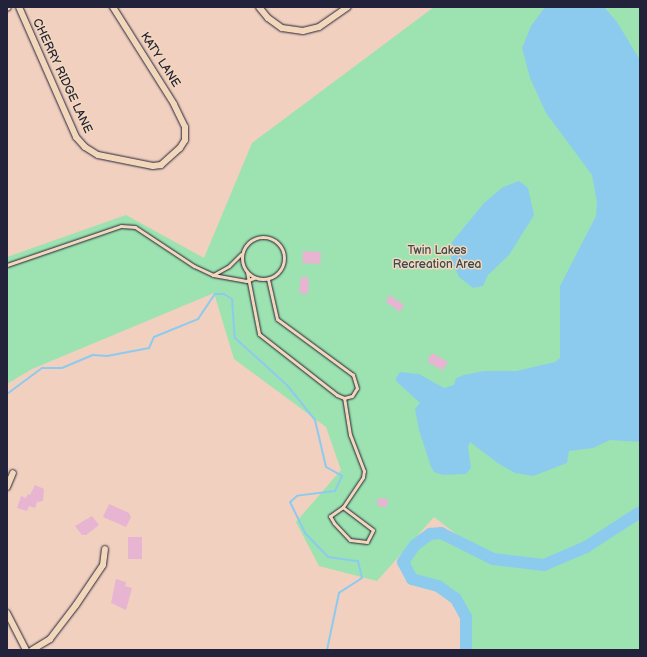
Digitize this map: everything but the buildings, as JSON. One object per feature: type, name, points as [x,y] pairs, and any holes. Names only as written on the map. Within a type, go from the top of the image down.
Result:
[{"type":"street","name":"CHERRY RIDGE LANE","points":[[18,7],[76,137],[85,147],[98,155],[153,166],[161,164],[180,148],[184,140],[185,127]]},
{"type":"street","name":"KATY LANE","points":[[113,7],[174,104],[185,127]]},
{"type":"street","points":[[259,7],[268,18],[282,28],[303,31],[319,27],[348,7]]},
{"type":"street","points":[[7,487],[13,473]]},
{"type":"street","points":[[32,650],[50,639],[76,605],[103,565],[105,549]]},
{"type":"street","points":[[7,613],[26,650]]},
{"type":"lane","points":[[7,265],[121,226],[135,227],[194,266],[213,275],[246,281],[254,278],[268,279],[279,271],[283,265],[284,259],[280,246],[275,241],[263,237],[250,241],[233,263],[213,275]]},
{"type":"lane","points":[[242,252],[241,259],[247,272],[254,278]]},
{"type":"lane","points":[[247,272],[246,281],[258,334],[344,398],[350,435],[364,471],[363,477],[343,508],[330,516],[334,523],[350,540],[367,542],[372,530],[343,508]]},
{"type":"lane","points":[[268,279],[277,319],[356,380],[355,393],[344,398]]},
{"type":"green space","name":"Twin Lakes Recreation Area","points":[[434,7],[640,7],[640,650],[466,650],[466,617],[456,599],[438,586],[412,579],[403,562],[415,545],[430,534],[441,533],[493,559],[509,560],[473,547],[434,517],[377,581],[319,566],[296,522],[341,470],[326,427],[234,359],[214,293],[32,369],[7,384],[7,257],[126,215],[204,258],[252,143]]},
{"type":"water","points":[[545,7],[604,7],[617,22],[640,60],[640,442],[610,440],[593,448],[569,451],[567,463],[533,476],[515,473],[499,464],[470,442],[468,447],[471,468],[466,474],[443,475],[434,472],[431,467],[419,430],[415,409],[420,403],[396,381],[396,378],[400,372],[419,374],[444,388],[454,385],[456,378],[464,375],[484,371],[516,371],[555,362],[560,358],[560,286],[596,216],[597,202],[592,175],[546,113],[530,78],[522,48],[531,26]]},
{"type":"water","points":[[519,181],[528,188],[534,215],[509,255],[488,275],[483,286],[473,288],[459,277],[451,260],[452,242],[484,203],[503,187]]},
{"type":"waterway","points":[[7,394],[42,368],[62,368],[93,355],[107,356],[149,348],[154,337],[198,319],[215,294],[224,294],[232,299],[235,338],[287,385],[315,420],[326,467],[342,476],[335,491],[297,496],[290,502],[305,533],[328,557],[358,561],[362,578],[339,593],[327,650]]},
{"type":"waterway","points":[[466,650],[466,617],[456,599],[438,586],[412,579],[403,562],[415,545],[430,534],[441,533],[493,559],[544,565],[586,547],[640,512]]}]
